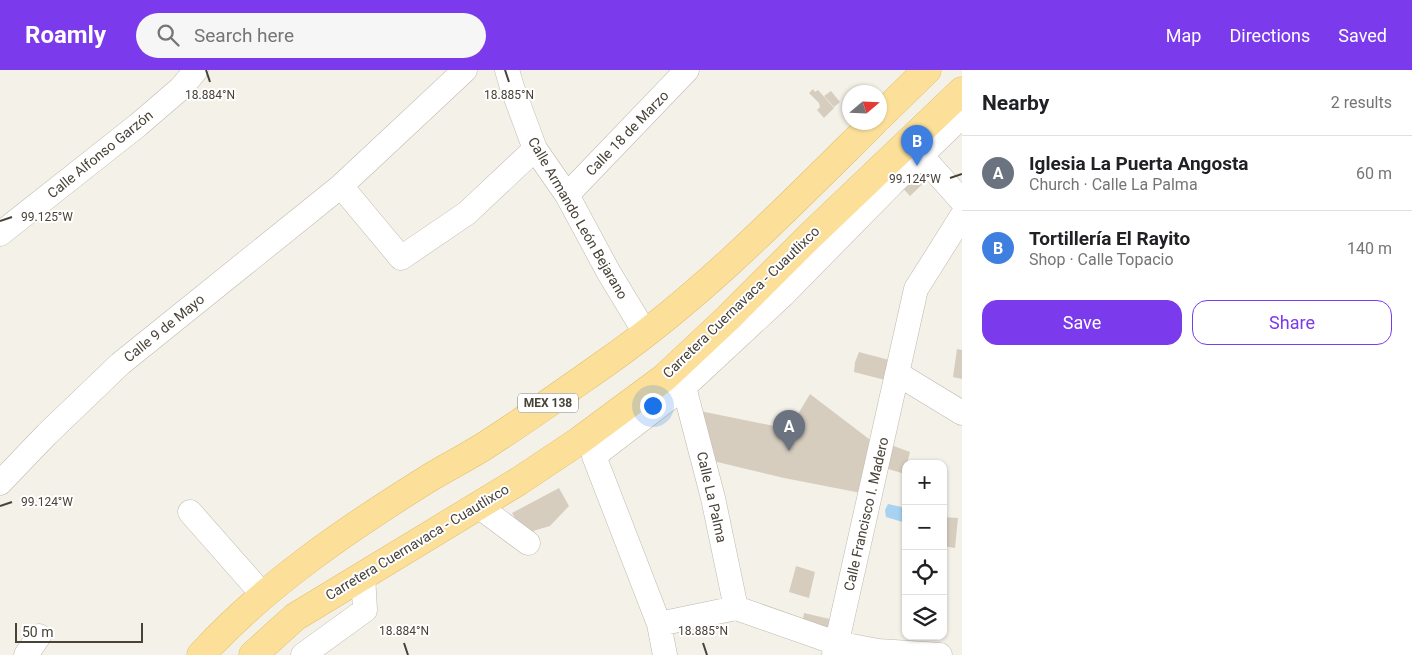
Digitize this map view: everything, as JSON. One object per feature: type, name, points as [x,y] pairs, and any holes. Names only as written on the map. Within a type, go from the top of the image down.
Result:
[{"type":"main road","points":[[887,110],[927,70]]},
{"type":"main road","name":"Carretera Cuernavaca - Cuautlixco","points":[[253,655],[295,617],[519,481],[578,441],[664,378],[728,318],[810,236],[915,149],[962,91]]},
{"type":"main road","name":"MEX 138","points":[[201,655],[220,635],[264,596],[333,541],[427,479],[484,446],[646,334],[699,290],[866,130]]},
{"type":"street","name":"Calle Alfonso Garzón","points":[[0,234],[138,125],[181,88],[196,70]]},
{"type":"street","name":"Calle 9 de Mayo","points":[[0,483],[47,434],[120,364],[341,186],[465,70]]},
{"type":"street","name":"Calle Armando León Bejarano","points":[[507,70],[535,149],[567,195],[609,273],[646,334]]},
{"type":"street","name":"Calle 18 de Marzo","points":[[567,195],[687,70]]},
{"type":"street","points":[[665,655],[659,624],[594,456],[684,387],[783,295],[915,149],[962,116]]},
{"type":"street","points":[[341,186],[401,258],[467,213],[535,149]]},
{"type":"street","points":[[915,149],[962,201]]},
{"type":"street","name":"Calle Francisco I. Madero","points":[[835,649],[916,289],[962,216]]},
{"type":"street","points":[[898,374],[962,413]]},
{"type":"street","name":"Calle La Palma","points":[[684,387],[713,498],[736,608]]},
{"type":"street","points":[[477,505],[528,543]]},
{"type":"street","points":[[190,512],[264,596]]},
{"type":"street","points":[[303,655],[365,610],[363,575]]},
{"type":"street","points":[[659,624],[736,608],[835,649],[940,655]]},
{"type":"water","points":[[888,504],[902,507],[902,522],[886,517],[885,510]]},
{"type":"building","points":[[813,89],[815,92],[818,90],[834,108],[824,118],[817,110],[820,107],[819,103],[809,93]]},
{"type":"building","points":[[831,91],[840,102],[834,107],[824,96]]},
{"type":"building","points":[[919,162],[931,176],[910,196],[898,183]]},
{"type":"building","points":[[957,349],[962,350],[962,379],[953,377]]},
{"type":"building","points":[[859,352],[889,360],[885,380],[854,372]]},
{"type":"building","points":[[810,394],[873,442],[861,493],[784,478],[709,460],[700,411],[789,429]]},
{"type":"building","points":[[891,445],[910,452],[908,460],[902,460],[902,473],[885,468]]},
{"type":"building","points":[[559,488],[569,506],[550,526],[533,531],[522,530],[512,513]]},
{"type":"building","points":[[947,517],[958,518],[955,548],[947,547]]},
{"type":"building","points":[[796,566],[815,572],[809,598],[789,592]]},
{"type":"building","points":[[804,613],[830,619],[826,631],[802,625]]},
{"type":"place","name":"Tortillería El Rayito","points":[[917,166]]},
{"type":"place","name":"Iglesia La Puerta Angosta","points":[[789,451]]}]
